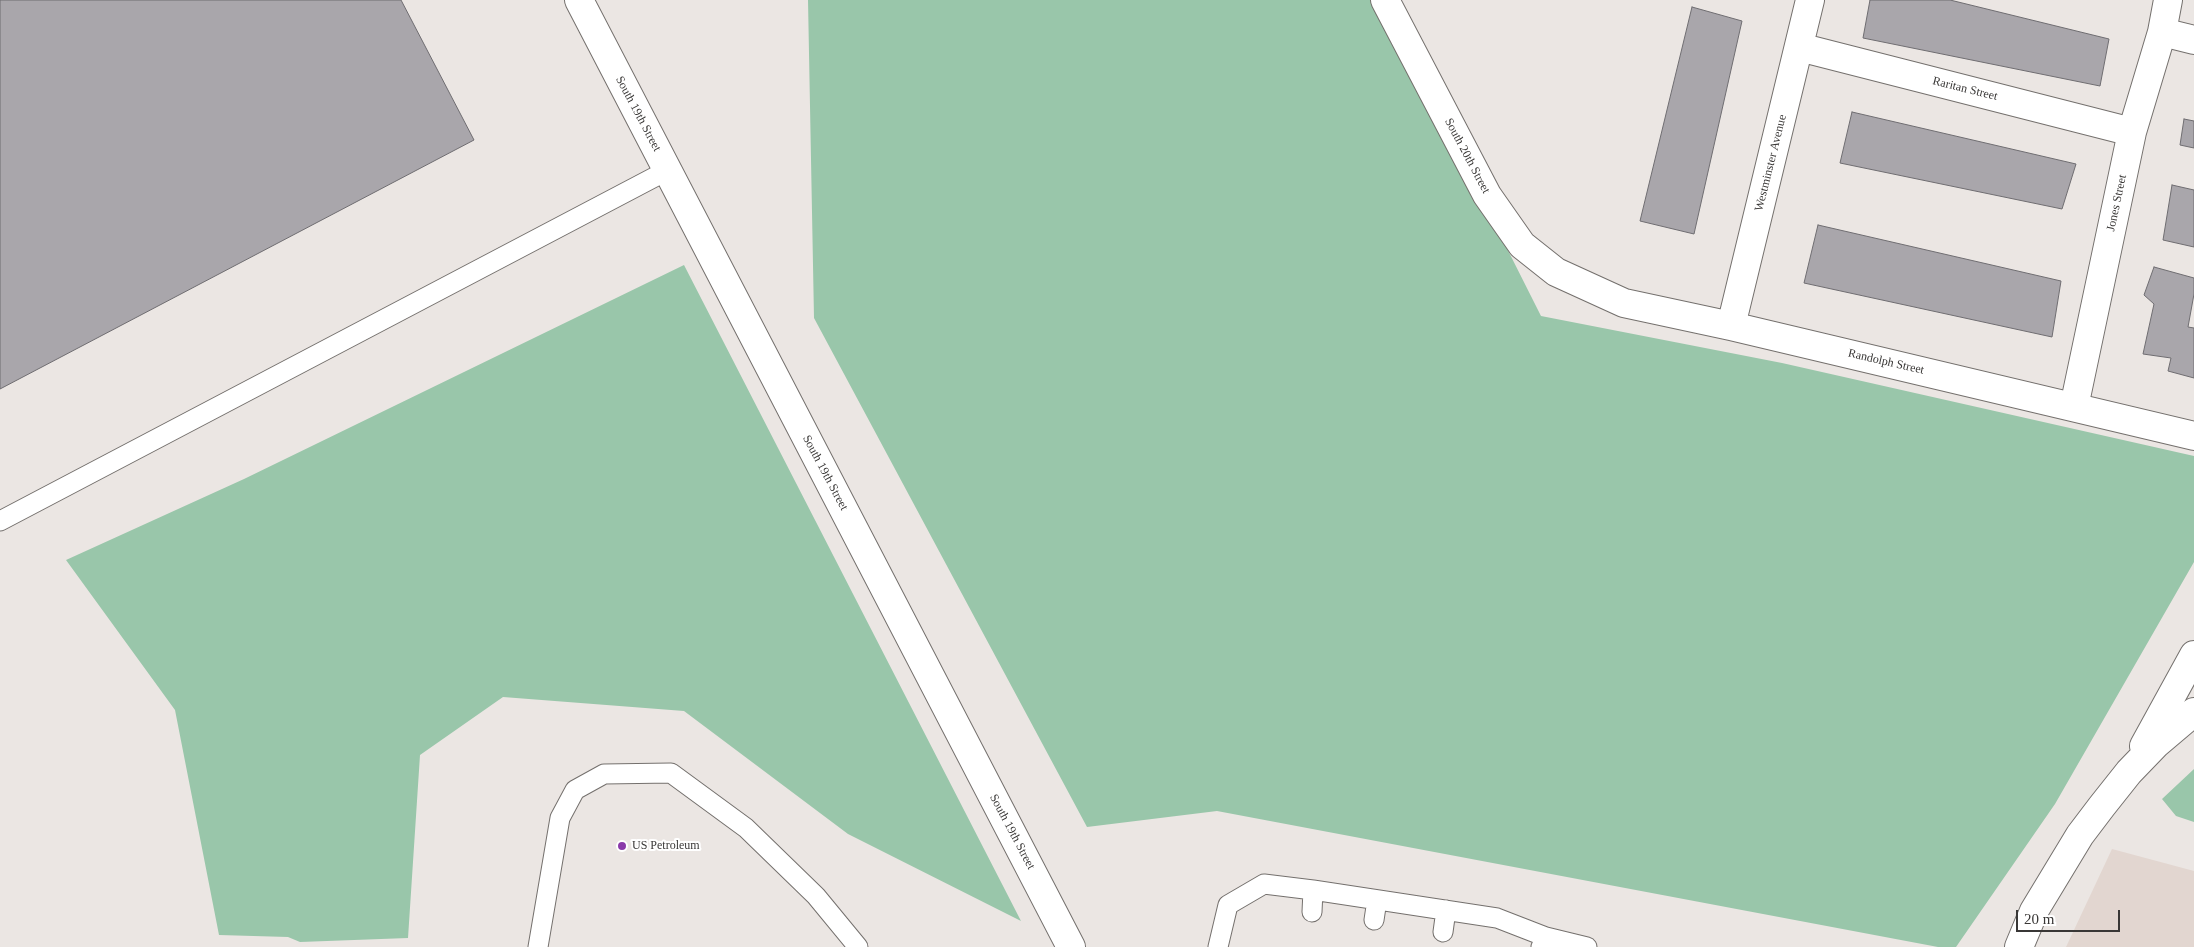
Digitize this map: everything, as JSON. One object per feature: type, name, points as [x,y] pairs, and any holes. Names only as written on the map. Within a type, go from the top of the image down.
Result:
[{"type":"main road","name":"South 19th Street","points":[[579,0],[1070,947]]},
{"type":"main road","name":"South 20th Street","points":[[1385,0],[1487,195],[1522,245],[1556,272],[1581,283]]},
{"type":"main road","name":"Westminster Avenue","points":[[1731,326],[1810,0]]},
{"type":"main road","name":"Jones Street","points":[[2074,407],[2132,132],[2162,32],[2168,0]]},
{"type":"main road","points":[[2162,32],[2194,40]]},
{"type":"main road","name":"Raritan Street","points":[[1799,47],[2132,132]]},
{"type":"main road","name":"Randolph Street","points":[[1581,283],[1624,303],[1731,326],[2194,436]]},
{"type":"main road","points":[[2129,772],[2194,655]]},
{"type":"main road","points":[[2017,943],[2080,835],[2129,772],[2156,744],[2194,712]]},
{"type":"lane","points":[[0,521],[668,170]]},
{"type":"lane","points":[[538,947],[560,818],[575,790],[604,774],[671,773],[746,828],[816,896],[858,947]]},
{"type":"lane","points":[[1218,947],[1228,905],[1264,884],[1497,918],[1543,942],[1587,947]]},
{"type":"lane","points":[[1312,912],[1314,890]]},
{"type":"lane","points":[[1374,920],[1377,900]]},
{"type":"lane","points":[[1443,932],[1446,910]]},
{"type":"shaded area","points":[[2112,849],[2194,871],[2194,947],[2066,947]]},
{"type":"green space","points":[[808,0],[1382,0],[1541,316],[1782,363],[2194,456],[2194,562],[2055,804],[1956,947],[1938,947],[1217,811],[1087,827],[814,318]]},
{"type":"green space","points":[[684,265],[1021,921],[848,834],[684,711],[503,697],[420,755],[408,938],[300,942],[288,937],[219,935],[175,710],[66,560],[244,479]]},
{"type":"green space","points":[[2194,769],[2194,822],[2176,816],[2162,799]]},
{"type":"building","points":[[0,0],[401,0],[474,140],[0,389]]},
{"type":"building","points":[[1870,0],[1950,0],[2109,39],[2100,86],[1863,38]]},
{"type":"building","points":[[1692,7],[1742,21],[1694,234],[1640,221]]},
{"type":"building","points":[[1852,112],[2076,164],[2062,209],[1840,163]]},
{"type":"building","points":[[2184,119],[2194,121],[2194,148],[2180,145]]},
{"type":"building","points":[[2172,185],[2194,190],[2194,247],[2163,240]]},
{"type":"building","points":[[1818,225],[2061,281],[2052,337],[1804,283]]},
{"type":"building","points":[[2154,267],[2194,278],[2194,294],[2188,327],[2194,328],[2194,378],[2168,371],[2171,358],[2143,354],[2154,304],[2144,295]]},
{"type":"place","name":"US Petroleum","points":[[622,846]]}]
